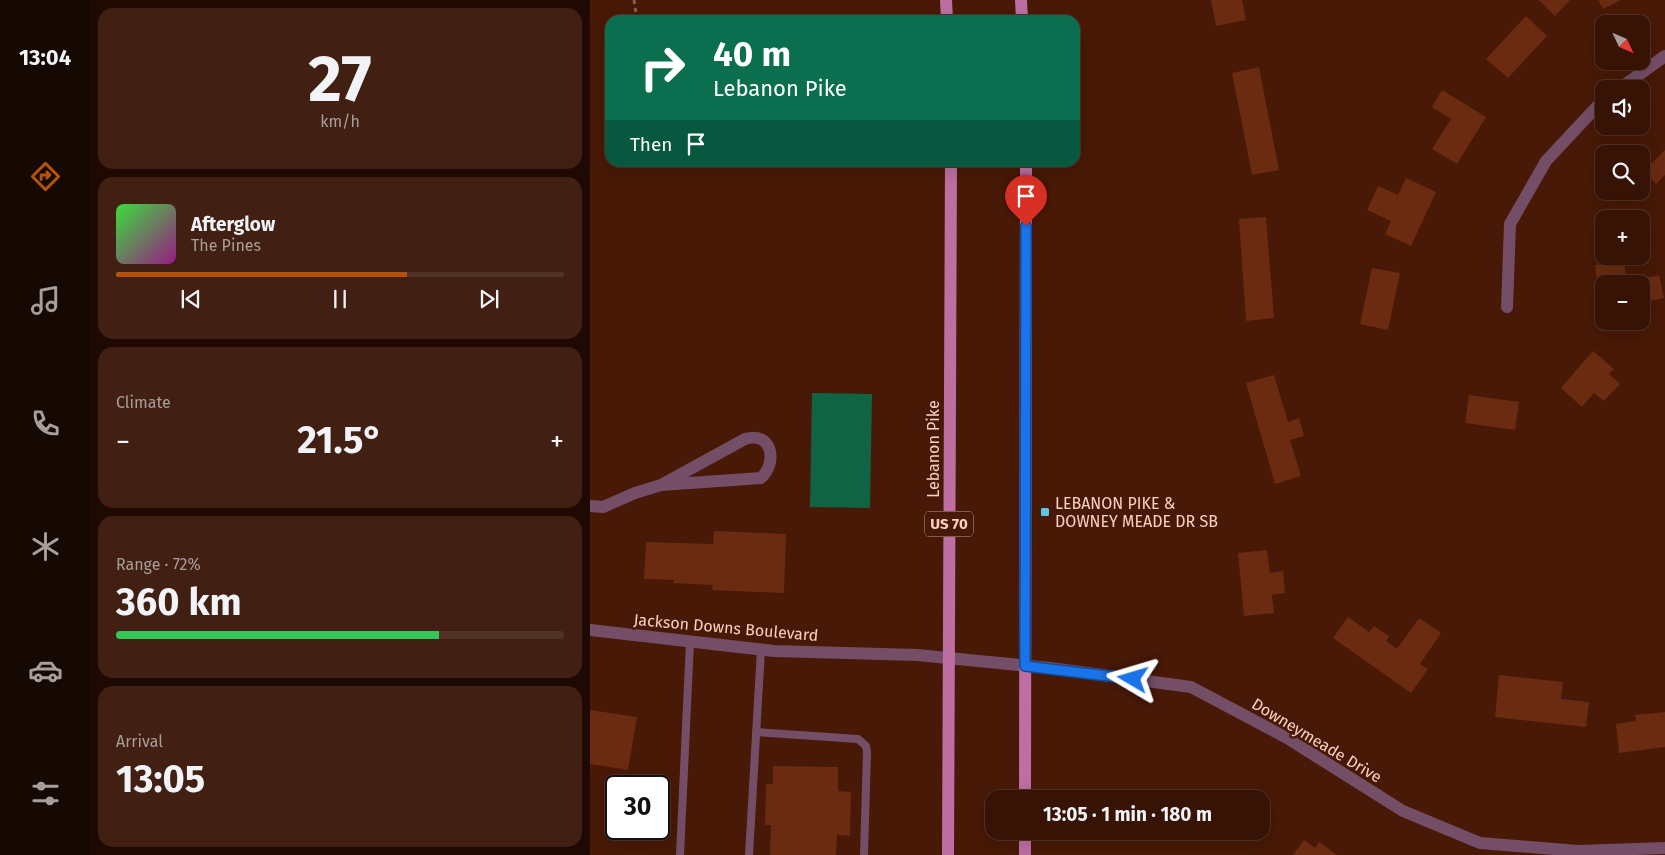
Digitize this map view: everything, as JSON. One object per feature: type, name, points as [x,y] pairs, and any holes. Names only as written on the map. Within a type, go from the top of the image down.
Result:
[{"type":"main road","points":[[946,0],[947,15]]},
{"type":"main road","points":[[1021,0],[1022,15]]},
{"type":"main road","name":"Lebanon Pike","points":[[948,855],[950,167]]},
{"type":"main road","points":[[1025,790],[1026,167]]},
{"type":"main road","points":[[1025,840],[1025,855]]},
{"type":"street","points":[[1632,80],[1665,56]]},
{"type":"street","points":[[1507,307],[1510,224],[1546,161],[1595,109]]},
{"type":"street","points":[[590,506],[603,506],[661,485],[744,438],[754,436],[763,439],[768,446],[770,465],[767,472],[761,478],[661,485]]},
{"type":"street","name":"Jackson Downs Boulevard","points":[[590,630],[761,650],[917,655],[948,658]]},
{"type":"street","name":"Downeymeade Drive","points":[[948,658],[1191,687],[1288,738],[1403,811],[1480,843],[1578,851],[1665,848]]},
{"type":"lane","points":[[680,855],[690,642]]},
{"type":"lane","points":[[749,855],[761,650]]},
{"type":"lane","points":[[756,732],[858,739],[866,746],[864,855]]},
{"type":"path","points":[[634,0],[636,15]]},
{"type":"green space","points":[[812,393],[872,394],[870,508],[810,507]]},
{"type":"building","points":[[1211,0],[1242,0],[1246,20],[1216,26]]},
{"type":"building","points":[[1539,0],[1570,0],[1555,16]]},
{"type":"building","points":[[1598,0],[1621,0],[1603,9]]},
{"type":"building","points":[[1526,16],[1547,36],[1508,78],[1486,59]]},
{"type":"building","points":[[1259,67],[1279,170],[1252,175],[1232,73]]},
{"type":"building","points":[[1442,90],[1486,117],[1457,164],[1432,149],[1451,119],[1432,107]]},
{"type":"building","points":[[1665,150],[1665,175],[1656,184],[1650,178],[1650,165]]},
{"type":"building","points":[[1406,178],[1436,192],[1411,246],[1385,234],[1391,221],[1367,210],[1378,186],[1398,195]]},
{"type":"building","points":[[1266,217],[1274,318],[1246,321],[1239,219]]},
{"type":"building","points":[[1595,265],[1625,265],[1626,275],[1596,275]]},
{"type":"building","points":[[1372,268],[1400,273],[1388,330],[1360,324]]},
{"type":"building","points":[[1659,275],[1664,298],[1650,301],[1650,277]]},
{"type":"building","points":[[1593,351],[1614,369],[1609,374],[1620,384],[1604,401],[1594,393],[1582,407],[1561,388]]},
{"type":"building","points":[[1274,375],[1288,422],[1299,418],[1304,436],[1290,440],[1301,476],[1275,484],[1246,383]]},
{"type":"building","points":[[1469,395],[1519,402],[1515,430],[1465,423]]},
{"type":"building","points":[[714,531],[786,534],[784,593],[712,590],[713,585],[673,583],[674,580],[644,579],[646,542],[713,544]]},
{"type":"building","points":[[1267,550],[1270,573],[1283,571],[1285,593],[1272,595],[1274,613],[1244,616],[1238,553]]},
{"type":"building","points":[[1348,617],[1369,632],[1374,626],[1389,636],[1386,641],[1397,649],[1419,618],[1441,633],[1420,664],[1428,669],[1411,693],[1333,638]]},
{"type":"building","points":[[1499,675],[1563,682],[1561,699],[1589,702],[1586,727],[1495,717]]},
{"type":"building","points":[[590,710],[637,717],[628,770],[590,764]]},
{"type":"building","points":[[1665,712],[1665,747],[1619,753],[1616,724],[1636,721],[1635,715]]},
{"type":"building","points":[[773,766],[838,767],[838,791],[851,792],[850,836],[837,835],[836,855],[770,855],[771,825],[765,825],[766,784],[773,784]]},
{"type":"building","points":[[1304,840],[1315,848],[1319,842],[1337,855],[1293,855]]},
{"type":"place","name":"LEBANON PIKE & DOWNEY MEADE DR SB","points":[[1045,512]]},
{"type":"route","points":[[1026,226],[1025,666],[1133,679]]}]
